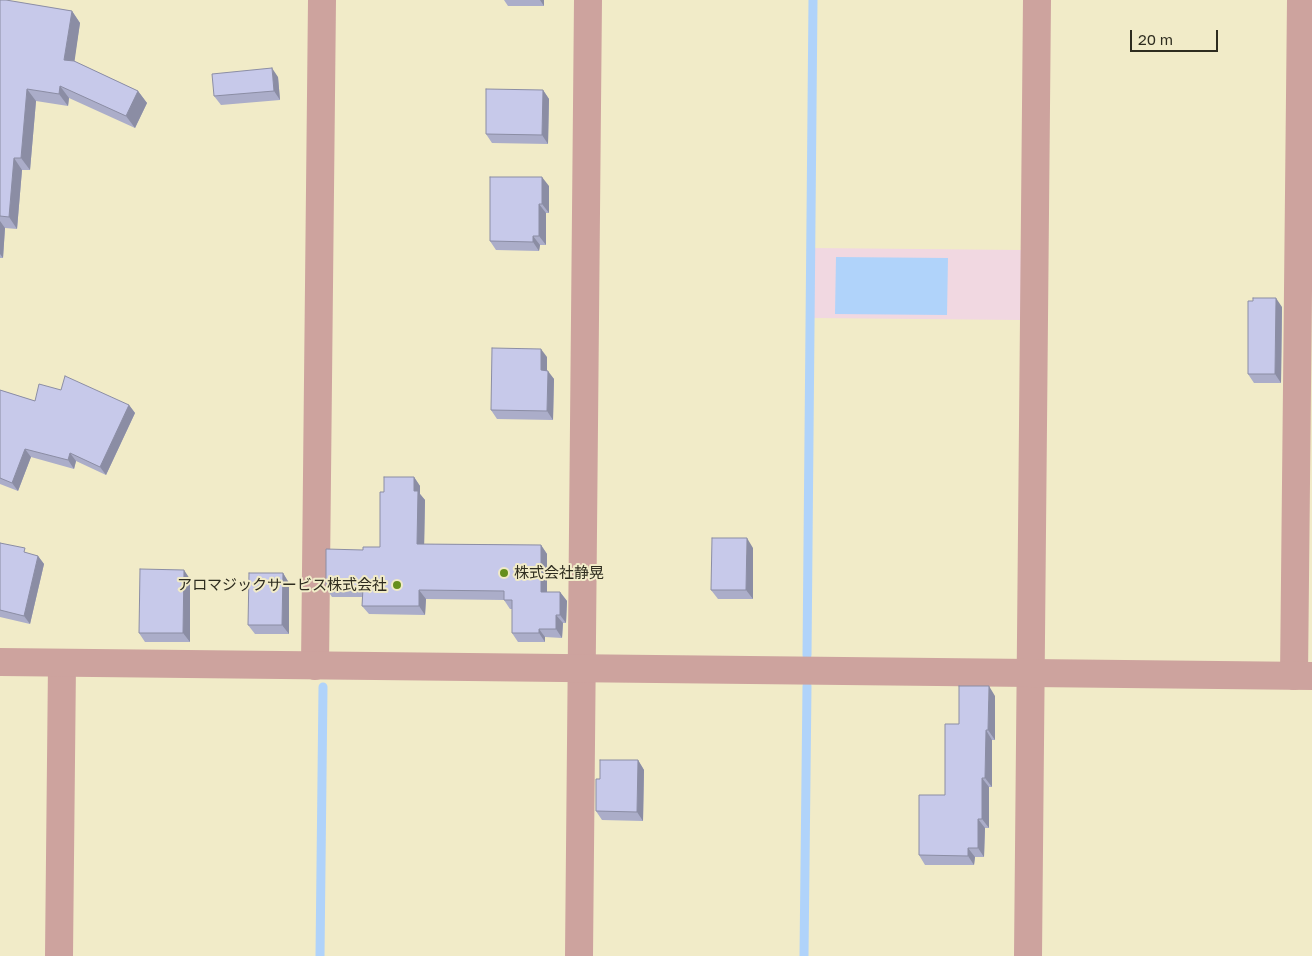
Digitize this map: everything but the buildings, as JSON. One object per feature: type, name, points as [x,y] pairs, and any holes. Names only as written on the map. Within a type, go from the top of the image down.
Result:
[{"type":"street","points":[[315,666],[322,0]]},
{"type":"street","points":[[578,956],[588,0]]},
{"type":"street","points":[[1028,956],[1037,0]]},
{"type":"street","points":[[0,662],[1303,676],[1301,0]]},
{"type":"street","points":[[59,956],[62,663]]},
{"type":"shaded area","points":[[813,248],[1021,250],[1021,320],[813,318]]},
{"type":"water","points":[[836,257],[948,258],[947,315],[835,314]]},
{"type":"waterway","points":[[807,655],[813,0]]},
{"type":"waterway","points":[[804,956],[807,686]]},
{"type":"waterway","points":[[320,956],[323,687]]},
{"type":"place","name":"株式会社静晃","points":[[504,573]]},
{"type":"place","name":"アロマジックサービス株式会社","points":[[397,585]]}]
